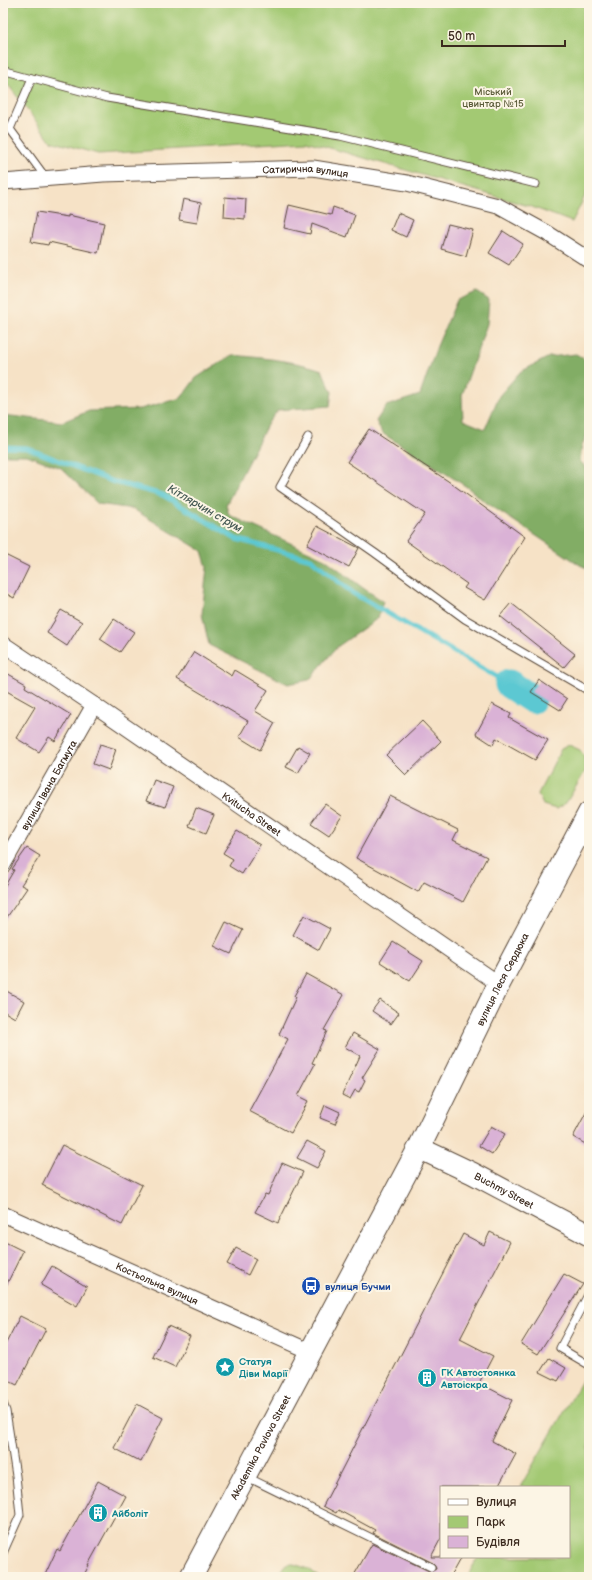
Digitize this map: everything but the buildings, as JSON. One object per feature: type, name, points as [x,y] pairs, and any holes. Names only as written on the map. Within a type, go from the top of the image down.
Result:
[{"type":"main road","name":"вулиця Леся Сердюка","points":[[419,1148],[499,984],[589,813]]},
{"type":"main road","name":"Akademika Pavlova Street","points":[[191,1577],[419,1148]]},
{"type":"street","name":"Сатирична вулиця","points":[[3,182],[103,174],[313,168],[406,183],[498,206],[547,233],[589,260]]},
{"type":"street","name":"Kvitucha Street","points":[[3,644],[499,984]]},
{"type":"street","name":"вулиця Івана Багмута","points":[[3,865],[94,705]]},
{"type":"street","name":"Buchmy Street","points":[[419,1148],[467,1170],[588,1233]]},
{"type":"street","name":"Костьольна вулиця","points":[[3,1214],[311,1352]]},
{"type":"lane","points":[[3,70],[107,98],[340,136],[536,184]]},
{"type":"lane","points":[[32,78],[10,129],[46,178]]},
{"type":"lane","points":[[308,437],[280,487],[375,553],[464,619],[589,691]]},
{"type":"lane","points":[[589,1293],[560,1348],[589,1365]]},
{"type":"lane","points":[[3,1403],[6,1411],[20,1515],[3,1553]]},
{"type":"lane","points":[[245,1476],[431,1567]]},
{"type":"green space","name":"Міський цвинтар №15","points":[[3,3],[589,3],[589,188],[572,222],[532,207],[306,141],[98,154],[51,141],[3,78]]},
{"type":"green space","points":[[477,292],[489,300],[487,324],[462,395],[463,420],[485,429],[499,396],[520,372],[549,357],[576,354],[589,362],[589,431],[582,445],[580,461],[589,471],[589,569],[580,565],[484,501],[467,487],[382,433],[376,421],[386,406],[420,395],[437,346],[457,300]]},
{"type":"green space","points":[[232,355],[266,358],[322,370],[332,392],[330,406],[278,410],[268,423],[226,505],[229,515],[325,559],[363,588],[383,601],[378,618],[337,647],[309,680],[288,684],[209,645],[202,614],[207,567],[202,551],[133,509],[98,504],[61,468],[27,455],[3,455],[3,415],[62,422],[89,411],[140,409],[181,398],[196,378]]},
{"type":"green space","points":[[569,745],[580,750],[584,756],[586,770],[566,803],[556,809],[543,805],[538,794],[561,749]]},
{"type":"green space","points":[[583,1379],[589,1381],[589,1577],[467,1577],[477,1558],[570,1558],[570,1486],[521,1486]]},
{"type":"green space","points":[[290,1563],[309,1569],[319,1577],[280,1577],[283,1567]]},
{"type":"waterway","name":"Кітлярчин струм","points":[[3,447],[27,448],[111,481],[163,495],[236,539],[311,559],[353,593],[509,684]]},
{"type":"waterway","points":[[509,684],[532,699]]},
{"type":"place","name":"вулиця Бучми","points":[[311,1286]]},
{"type":"place","name":"Статуя Діви Марії","points":[[225,1367]]},
{"type":"place","name":"ГК Автостоянка Автоіскра","points":[[427,1378]]},
{"type":"place","name":"Айболіт","points":[[98,1513]]}]
